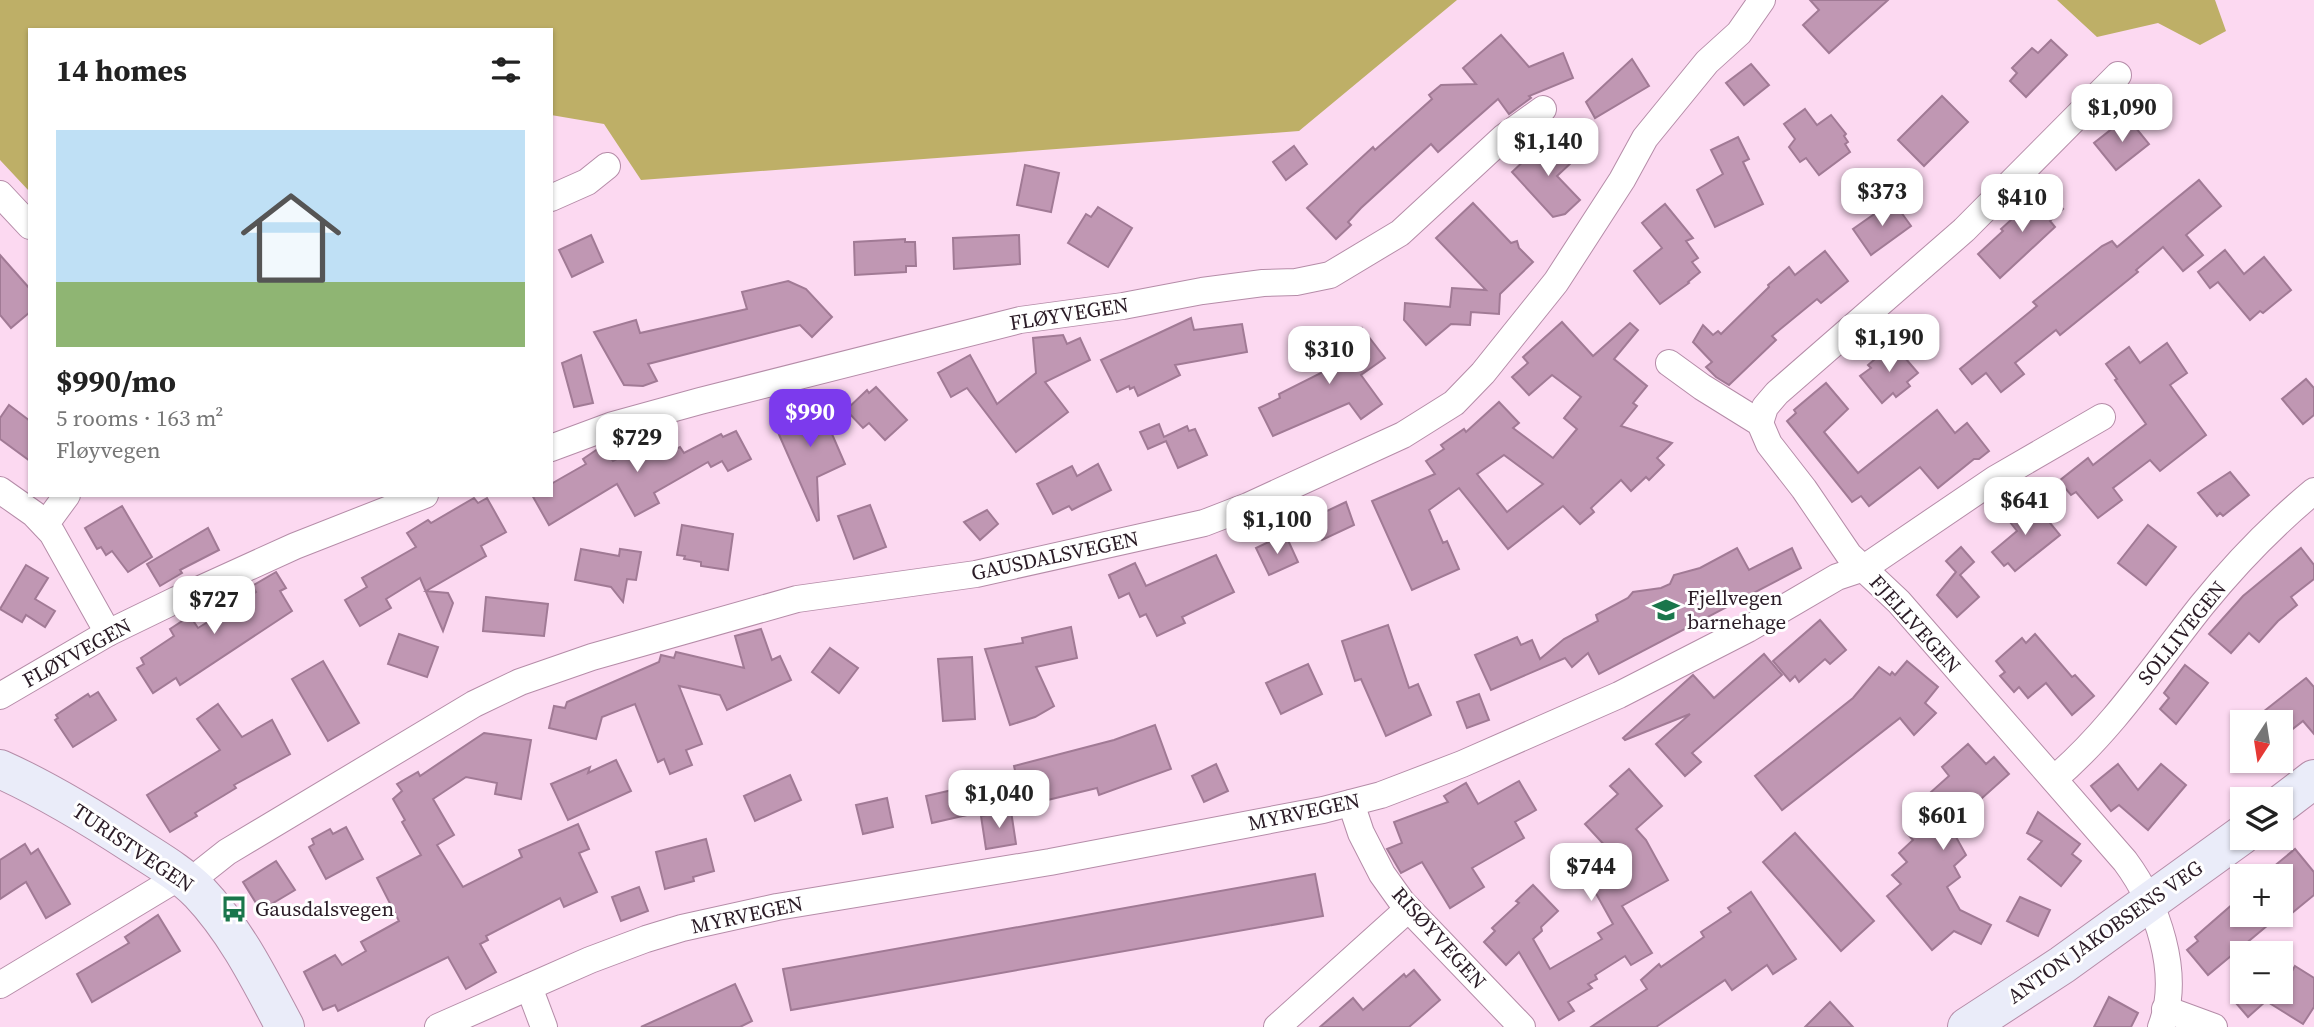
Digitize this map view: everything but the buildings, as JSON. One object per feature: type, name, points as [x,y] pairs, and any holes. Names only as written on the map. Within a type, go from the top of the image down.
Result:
[{"type":"street","name":"GAUSDALSVEGEN","points":[[0,985],[187,881],[227,852],[474,704],[520,682],[592,657],[797,599],[976,574],[1204,523],[1371,451],[1415,429],[1454,403],[1483,373],[1556,282],[1622,180],[1645,138],[1707,62],[1740,33],[1762,0]]},
{"type":"street","points":[[1760,423],[1765,407],[1783,388],[1870,315],[1964,230],[2118,75]]},
{"type":"street","name":"FLØYVEGEN","points":[[553,447],[613,425],[688,404],[1020,320],[1123,306],[1202,291],[1263,283],[1296,282],[1330,275],[1400,233],[1504,137],[1542,109]]},
{"type":"street","points":[[553,197],[587,182],[607,166]]},
{"type":"street","points":[[0,194],[28,224]]},
{"type":"street","name":"FJELLVEGEN","points":[[1669,363],[1760,423],[1769,444],[1849,555],[1899,602],[2125,861],[2149,904],[2163,942],[2168,977],[2163,1018]]},
{"type":"street","name":"MYRVEGEN","points":[[438,1027],[590,960],[646,939],[755,911],[1050,862],[1381,795],[1462,764],[1619,695],[1748,629],[1836,578],[1864,568],[1996,479],[2102,417]]},
{"type":"street","points":[[0,490],[46,525],[108,633]]},
{"type":"street","name":"SOLLIVEGEN","points":[[2054,779],[2087,749],[2115,717],[2227,575],[2272,527],[2314,491]]},
{"type":"street","points":[[46,525],[66,497]]},
{"type":"street","name":"FLØYVEGEN","points":[[0,696],[108,633],[295,546],[420,497]]},
{"type":"street","name":"TURISTVEGEN","points":[[0,769],[77,809],[187,881],[233,936],[285,1027]]},
{"type":"street","points":[[2293,795],[2314,779]]},
{"type":"street","name":"RISØYVEGEN","points":[[1350,803],[1361,833],[1382,874],[1408,910],[1522,1027]]},
{"type":"street","name":"ANTON JAKOBSENS VEG","points":[[1967,1027],[2062,965],[2230,844]]},
{"type":"street","points":[[1277,1027],[1408,910]]},
{"type":"street","points":[[528,987],[544,1027]]},
{"type":"street","points":[[2163,1018],[2214,1027]]},
{"type":"shaded area","points":[[0,0],[1457,0],[1299,131],[641,180],[604,124],[553,115],[553,28],[28,28],[28,190],[0,160]]},
{"type":"shaded area","points":[[2057,0],[2215,0],[2226,31],[2200,45],[2158,23],[2097,37]]},
{"type":"place","name":"Fjellvegen barnehage","points":[[1666,610]]},
{"type":"place","name":"Gausdalsvegen","points":[[234,909]]}]
